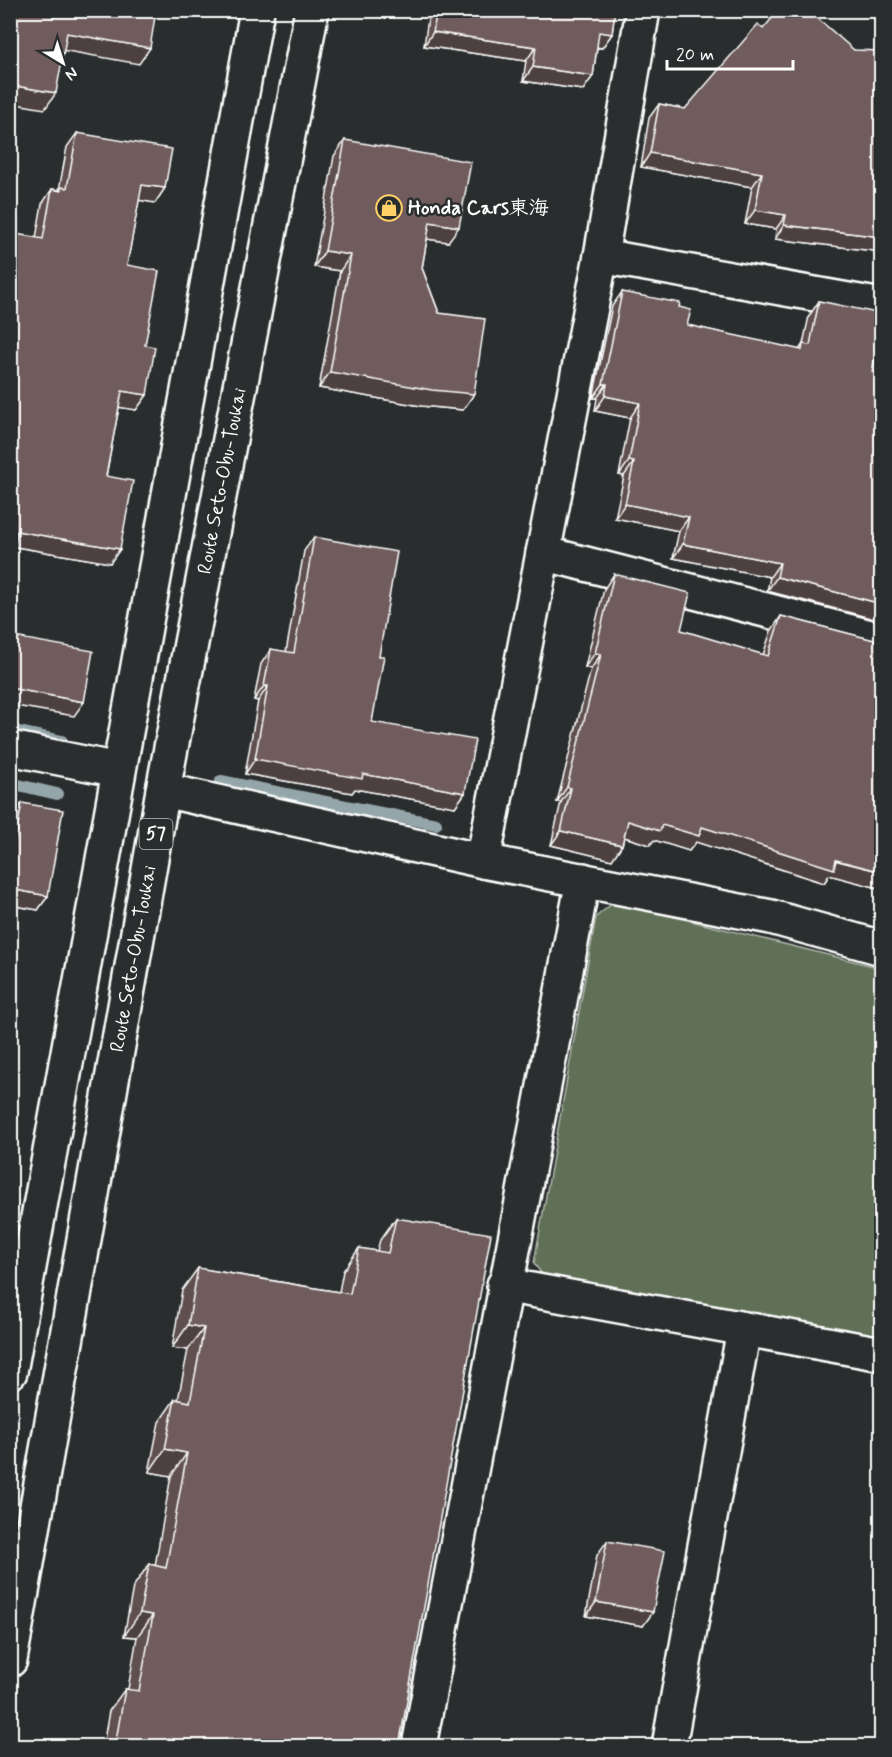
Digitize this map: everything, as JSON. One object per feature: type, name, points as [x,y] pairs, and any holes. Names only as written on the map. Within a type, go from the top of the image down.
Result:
[{"type":"street","points":[[10,1372],[257,10]]},
{"type":"street","name":"Route Seto-Obu-Toukai","points":[[10,1660],[163,790],[312,10]]},
{"type":"street","points":[[483,861],[601,256],[643,10]]},
{"type":"street","points":[[601,256],[882,306]]},
{"type":"street","points":[[543,553],[882,640]]},
{"type":"street","points":[[10,748],[118,770]]},
{"type":"street","points":[[163,790],[483,861],[771,917],[882,948]]},
{"type":"street","points":[[419,1746],[504,1285],[583,880]]},
{"type":"street","points":[[504,1285],[882,1354]]},
{"type":"street","points":[[669,1746],[744,1329]]},
{"type":"path","points":[[10,802],[33,807]]},
{"type":"green space","points":[[614,902],[881,968],[881,1342],[546,1280],[534,1263],[596,917]]},
{"type":"building","points":[[10,10],[156,10],[150,48],[67,33],[56,93],[10,85]]},
{"type":"building","points":[[437,10],[615,10],[612,34],[599,32],[593,76],[533,67],[536,47],[433,32]]},
{"type":"building","points":[[779,10],[808,10],[854,50],[881,51],[882,237],[784,225],[786,215],[755,210],[762,173],[650,153],[659,104],[685,109],[758,24],[763,29]]},
{"type":"building","points":[[77,133],[172,149],[165,188],[142,185],[127,265],[159,271],[145,345],[155,347],[147,395],[122,391],[106,476],[133,481],[120,549],[17,531],[10,588],[10,233],[43,239],[52,189],[61,191],[61,187],[67,188]]},
{"type":"building","points":[[345,140],[471,162],[459,227],[430,222],[422,268],[439,313],[485,319],[474,394],[432,390],[330,372],[351,255],[325,251]]},
{"type":"building","points":[[622,292],[680,303],[679,307],[691,310],[687,325],[802,350],[803,344],[810,345],[819,301],[882,314],[872,372],[882,374],[882,604],[777,577],[780,563],[683,544],[689,517],[625,504],[634,462],[629,461],[640,403],[605,396],[607,384],[603,384]]},
{"type":"building","points":[[314,537],[397,552],[379,656],[384,656],[372,722],[475,740],[465,793],[363,774],[362,779],[255,759],[268,686],[264,686],[271,649],[294,653]]},
{"type":"building","points":[[614,574],[690,593],[681,630],[768,656],[781,616],[882,642],[882,872],[836,860],[834,869],[702,827],[699,836],[662,825],[660,831],[628,821],[622,845],[561,831],[571,788],[567,787],[601,654],[595,653]]},
{"type":"building","points":[[10,613],[17,614],[14,637],[93,651],[84,702],[10,688]]},
{"type":"building","points":[[22,803],[63,810],[48,896],[10,889],[10,867]]},
{"type":"building","points":[[396,1218],[491,1234],[399,1746],[115,1746],[125,1689],[139,1691],[153,1615],[140,1613],[149,1564],[166,1568],[187,1453],[165,1449],[175,1399],[190,1402],[204,1328],[188,1325],[198,1268],[350,1294],[359,1248],[388,1253]]},
{"type":"building","points":[[607,1541],[665,1551],[653,1612],[596,1602]]},
{"type":"waterway","points":[[10,730],[62,741]]},
{"type":"waterway","points":[[221,781],[436,824]]},
{"type":"waterway","points":[[10,783],[57,794]]},
{"type":"place","name":"Honda Cars東海","points":[[389,208]]}]
